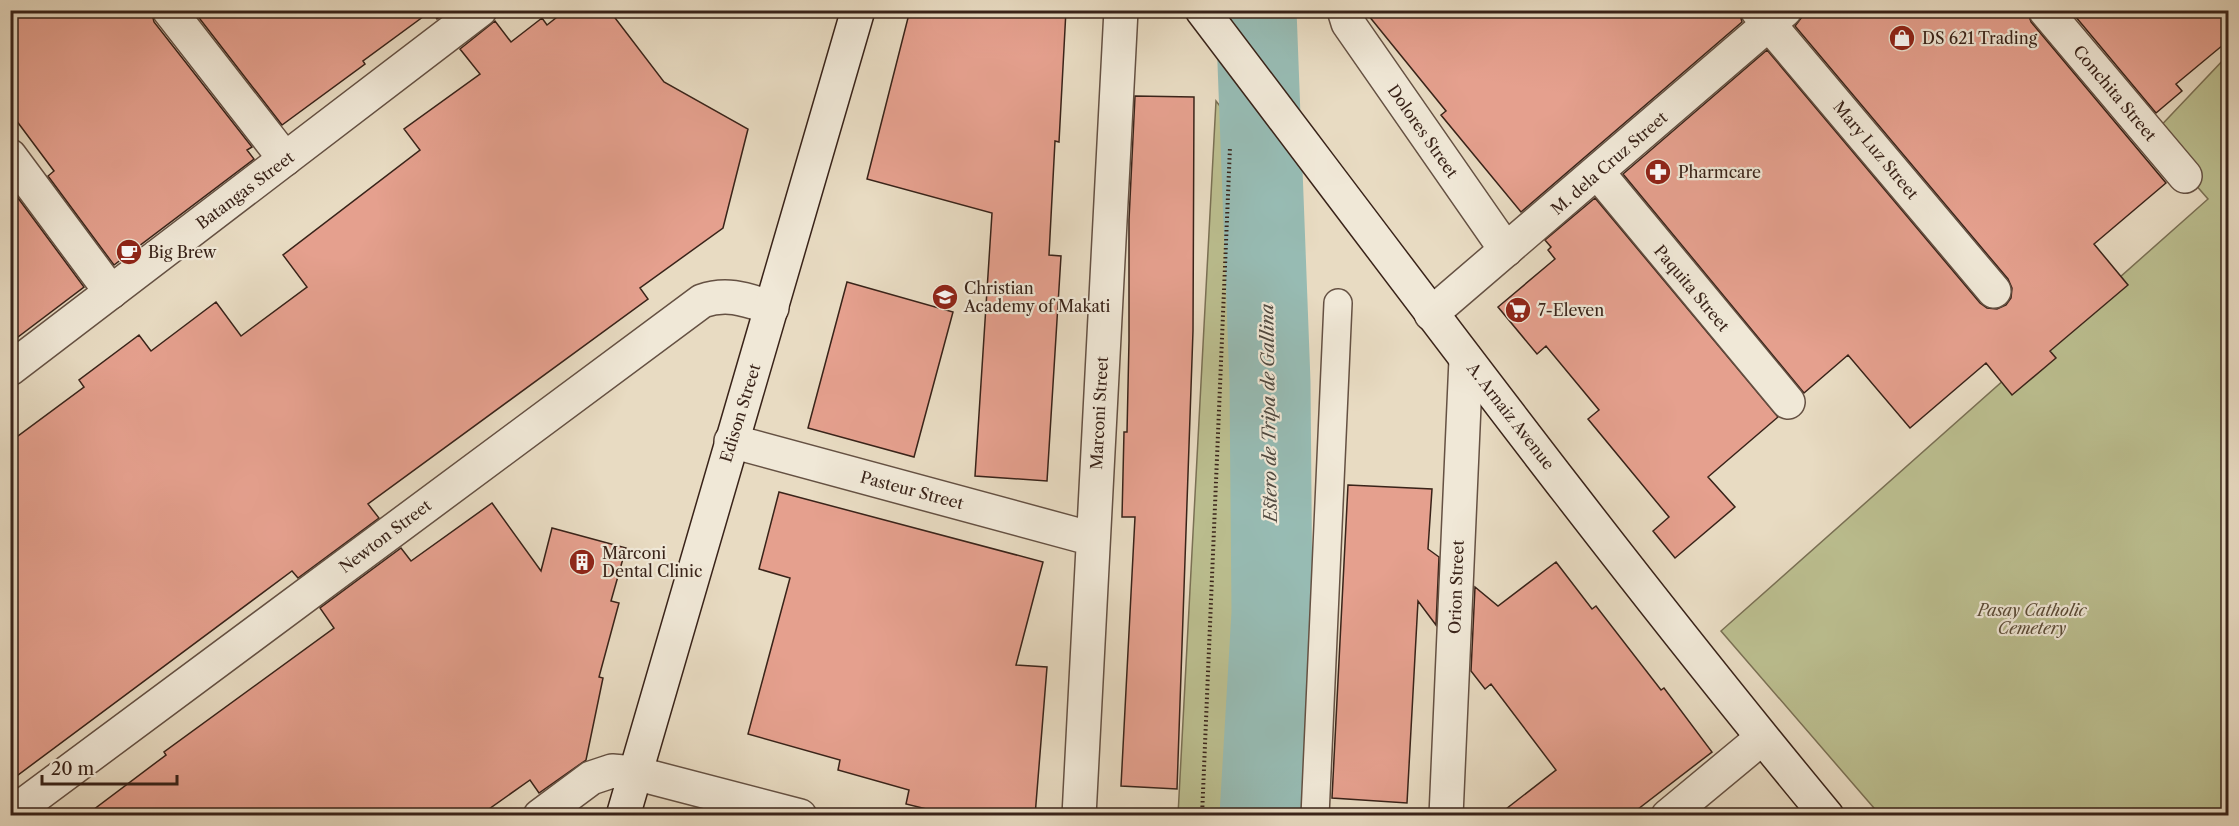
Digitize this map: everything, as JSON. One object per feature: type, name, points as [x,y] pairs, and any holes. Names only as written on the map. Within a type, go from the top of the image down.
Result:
[{"type":"street","points":[[169,10],[285,159]]},
{"type":"street","name":"Batangas Street","points":[[10,369],[480,10]]},
{"type":"street","name":"Edison Street","points":[[623,816],[858,10]]},
{"type":"street","name":"Marconi Street","points":[[1079,816],[1121,10]]},
{"type":"street","name":"A. Arnaiz Avenue","points":[[1202,10],[1431,314],[1762,738],[1827,816]]},
{"type":"street","name":"Dolores Street","points":[[1344,10],[1348,23],[1506,250]]},
{"type":"street","name":"Conchita Street","points":[[2044,10],[2185,176]]},
{"type":"street","name":"M. dela Cruz Street","points":[[1431,314],[1598,173],[1770,15]]},
{"type":"street","name":"Mary Luz Street","points":[[1770,15],[1994,291]]},
{"type":"street","points":[[10,156],[111,292]]},
{"type":"street","name":"Paquita Street","points":[[1598,173],[1788,402]]},
{"type":"street","name":"Newton Street","points":[[10,815],[702,301],[718,296],[737,296],[772,308]]},
{"type":"street","points":[[1315,816],[1338,303]]},
{"type":"street","name":"Orion Street","points":[[1446,816],[1466,359]]},
{"type":"street","name":"Pasteur Street","points":[[731,441],[1093,539]]},
{"type":"street","points":[[1668,816],[1762,738]]},
{"type":"street","points":[[540,816],[591,778],[612,771],[635,773],[800,816]]},
{"type":"path","points":[[1202,816],[1230,147]]},
{"type":"green space","name":"Pasay Catholic Cemetery","points":[[2228,55],[2228,815],[1880,815],[1721,631],[2208,199],[2152,135]]},
{"type":"green space","points":[[1216,101],[1245,138],[1242,425],[1227,815],[1178,815]]},
{"type":"building","points":[[10,10],[151,10],[154,22],[252,147],[247,150],[254,159],[114,265],[48,176],[54,171],[10,112]]},
{"type":"building","points":[[193,10],[448,10],[437,19],[431,11],[363,61],[365,64],[282,125]]},
{"type":"building","points":[[566,10],[609,10],[664,82],[748,129],[723,228],[640,288],[648,299],[368,504],[379,518],[298,578],[292,571],[10,781],[10,442],[84,387],[79,380],[139,335],[151,351],[216,302],[241,336],[307,287],[283,255],[420,150],[404,129],[480,74],[460,49],[495,21],[511,42],[542,18],[547,25]]},
{"type":"building","points":[[910,10],[1066,10],[1059,142],[1055,141],[1049,255],[1061,256],[1047,481],[975,476],[992,213],[867,179]]},
{"type":"building","points":[[1364,10],[1739,10],[1742,22],[1521,212],[1441,115],[1446,111]]},
{"type":"building","points":[[1803,10],[2027,10],[2031,22],[2166,183],[2094,244],[2128,285],[2050,351],[2056,358],[2012,395],[1986,363],[1910,428],[1848,355],[1804,393],[1623,174],[1767,50],[1980,303],[1987,308],[1997,309],[2006,305],[2011,298],[2012,288],[2008,279],[1795,26],[1802,17]]},
{"type":"building","points":[[2070,10],[2229,10],[2229,40],[2176,84],[2182,91],[2156,113]]},
{"type":"building","points":[[1135,96],[1194,97],[1193,331],[1177,789],[1121,786],[1135,517],[1122,517],[1124,432],[1127,432],[1129,220]]},
{"type":"building","points":[[18,198],[84,287],[10,343],[10,203]]},
{"type":"building","points":[[1595,198],[1778,417],[1708,477],[1735,507],[1675,558],[1653,531],[1669,517],[1588,419],[1599,410],[1546,346],[1537,354],[1498,307],[1555,259],[1548,250],[1551,247],[1545,240]]},
{"type":"building","points":[[847,282],[953,312],[914,457],[808,428]]},
{"type":"building","points":[[1348,485],[1432,489],[1428,549],[1439,557],[1436,625],[1418,601],[1407,803],[1332,798]]},
{"type":"building","points":[[779,492],[1043,562],[1016,665],[1047,667],[1035,816],[955,816],[906,804],[909,790],[838,770],[840,760],[748,734],[790,578],[759,569]]},
{"type":"building","points":[[492,503],[541,571],[552,528],[626,548],[611,601],[619,603],[599,677],[603,678],[586,760],[539,793],[530,780],[479,816],[85,816],[166,755],[164,752],[334,628],[320,608],[401,548],[411,561]]},
{"type":"building","points":[[1556,562],[1592,609],[1596,606],[1661,690],[1664,688],[1712,752],[1629,816],[1497,816],[1556,770],[1491,684],[1485,689],[1471,671],[1475,587],[1498,606]]},
{"type":"waterway","name":"Estero de Tripa de Gallina","points":[[1256,10],[1270,382],[1272,613],[1260,816]]},
{"type":"place","name":"DS 621 Trading","points":[[1902,38]]},
{"type":"place","name":"Pharmcare","points":[[1658,172]]},
{"type":"place","name":"Big Brew","points":[[129,252]]},
{"type":"place","name":"Christian Academy of Makati","points":[[945,297]]},
{"type":"place","name":"7-Eleven","points":[[1518,310]]},
{"type":"place","name":"Marconi Dental Clinic","points":[[582,562]]}]
